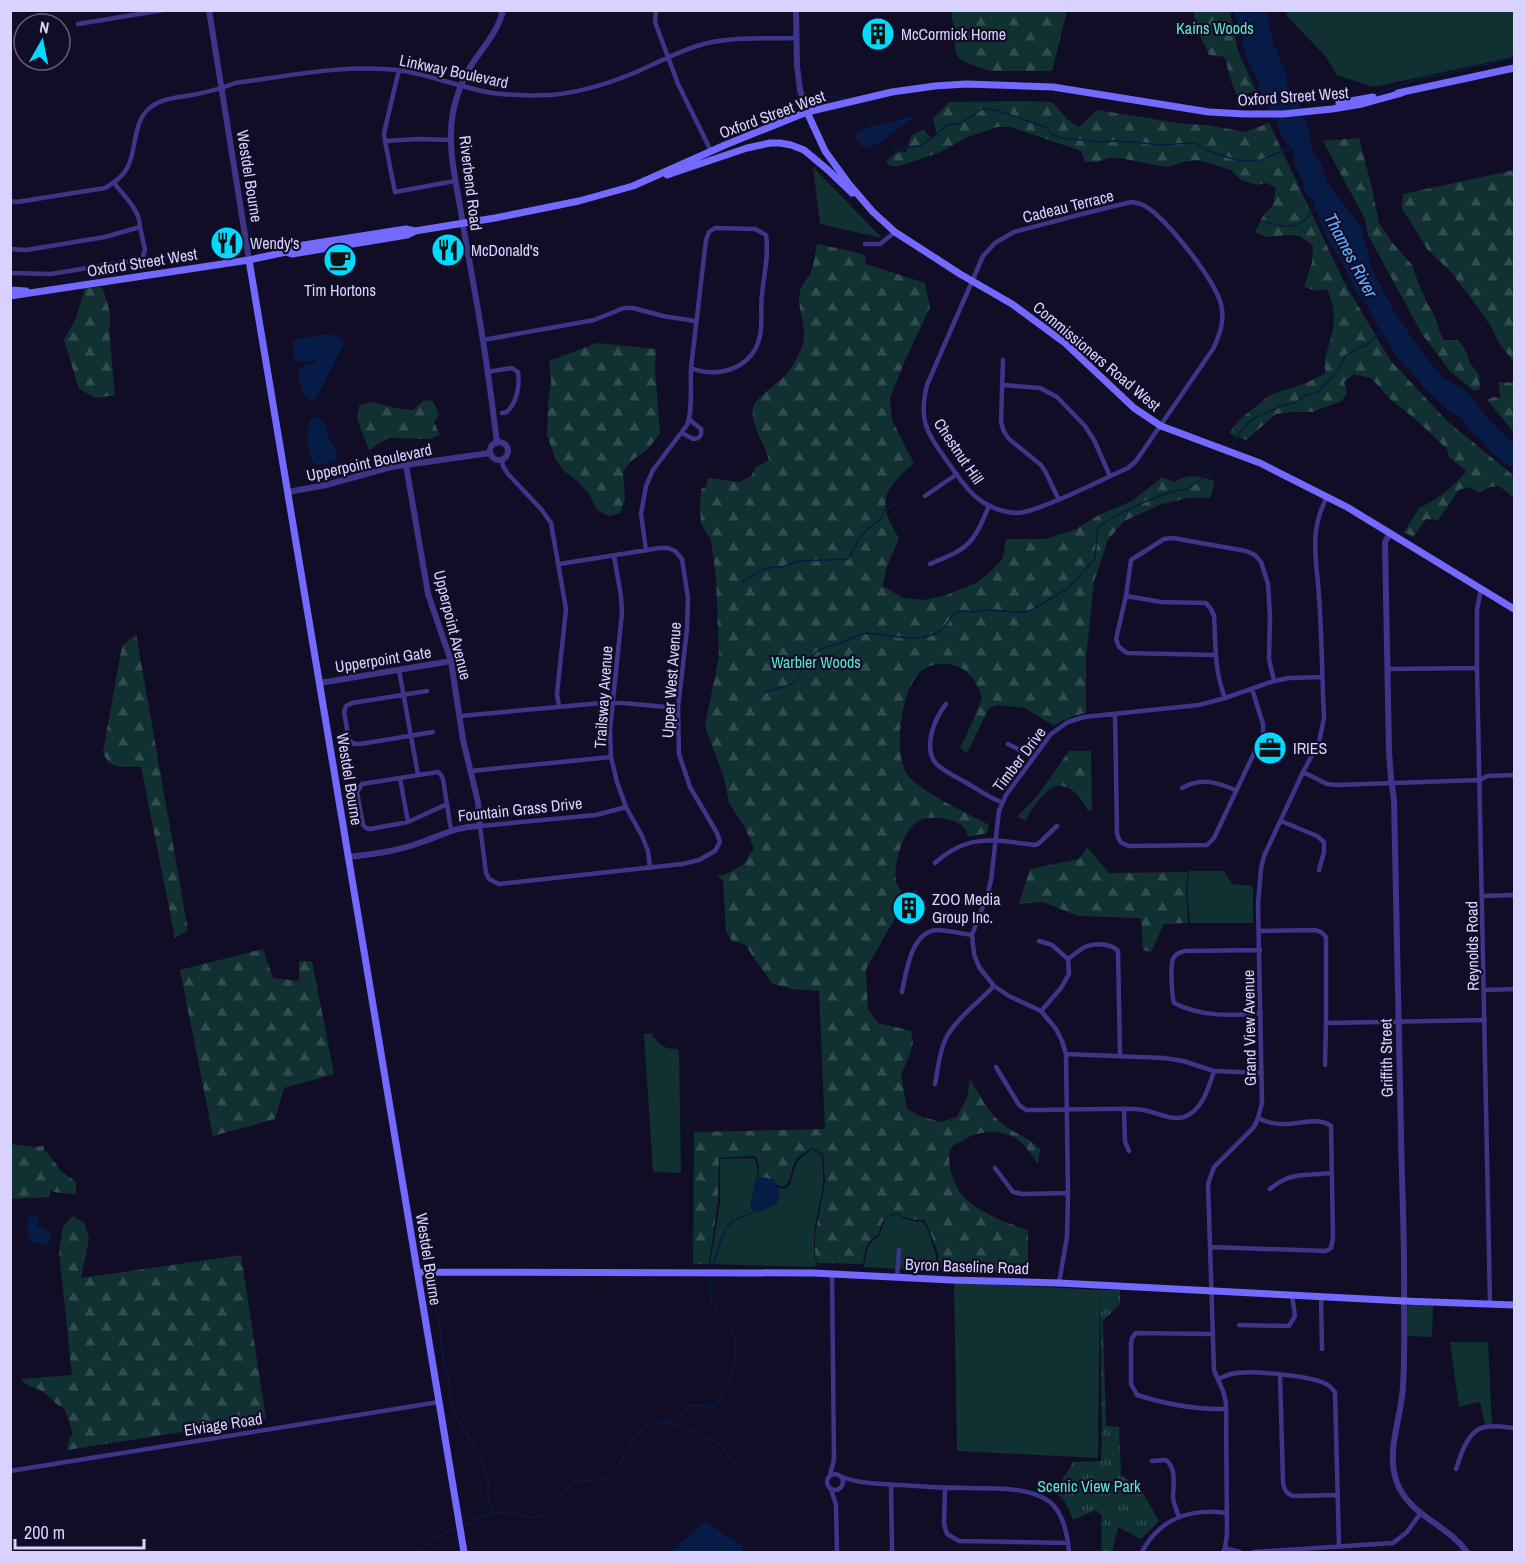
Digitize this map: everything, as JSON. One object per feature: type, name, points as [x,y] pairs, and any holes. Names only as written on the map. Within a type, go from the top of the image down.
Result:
[{"type":"main road","name":"Oxford Street West","points":[[10,296],[249,260],[286,252],[291,247],[406,229],[414,231],[579,201],[633,186],[807,112],[892,92],[966,84],[1053,87],[1184,108],[1229,112],[1293,109],[1381,98],[1515,68]]},
{"type":"main road","name":"Commissioners Road West","points":[[807,112],[825,151],[849,184],[873,212],[895,232],[1012,304],[1065,343],[1134,408],[1161,426],[1260,463],[1327,497],[1515,609]]},
{"type":"main road","points":[[633,186],[747,148],[780,143],[804,150],[873,212]]},
{"type":"main road","name":"Westdel Bourne","points":[[249,260],[464,1552]]},
{"type":"main road","name":"Oxford Street West","points":[[10,290],[38,292]]},
{"type":"main road","name":"Byron Baseline Road","points":[[418,1272],[832,1274],[1515,1305]]},
{"type":"street","points":[[78,24],[163,10]]},
{"type":"street","name":"Westdel Bourne","points":[[209,10],[249,260]]},
{"type":"street","name":"Riverbend Road","points":[[497,442],[483,340],[455,181],[451,127],[461,85],[493,34],[503,10]]},
{"type":"street","points":[[656,10],[655,22],[678,84],[711,152]]},
{"type":"street","points":[[796,10],[797,66],[800,90],[807,112]]},
{"type":"street","name":"Linkway Boulevard","points":[[114,183],[128,166],[140,120],[151,106],[166,100],[222,89],[235,83],[359,67],[399,70],[477,90],[512,95],[551,95],[586,90],[699,45],[732,40],[796,38]]},
{"type":"street","points":[[399,70],[384,133],[395,192],[455,181]]},
{"type":"street","points":[[385,141],[451,140]]},
{"type":"street","points":[[10,201],[17,202],[105,188],[114,183],[140,219],[145,250],[142,259],[51,274],[10,273]]},
{"type":"street","name":"Cadeau Terrace","points":[[973,282],[983,256],[995,243],[1014,232],[1131,202],[1148,208],[1186,247],[1217,294],[1222,314],[1222,326],[1213,349],[1161,426]]},
{"type":"street","points":[[10,249],[26,250],[105,237],[140,227]]},
{"type":"street","points":[[646,550],[641,514],[646,486],[653,470],[691,418],[691,368],[706,240],[709,232],[715,228],[761,231],[766,235],[767,242],[760,336],[757,346],[752,355],[731,370],[719,373],[691,368]]},
{"type":"street","points":[[865,244],[880,244],[895,232]]},
{"type":"street","name":"Chestnut Hill","points":[[973,282],[927,385],[923,401],[923,419],[930,436],[975,496],[989,506],[1015,513],[1028,512],[1128,468],[1136,461],[1161,426]]},
{"type":"street","points":[[483,340],[594,320],[624,308],[695,321]]},
{"type":"street","points":[[1004,360],[1001,422],[1004,432],[1009,440],[1041,465],[1059,500]]},
{"type":"street","points":[[487,372],[512,368],[518,372],[519,387],[513,405],[507,412],[502,413]]},
{"type":"street","points":[[1003,385],[1040,388],[1057,398],[1085,426],[1110,476]]},
{"type":"street","points":[[682,433],[693,439],[701,435],[701,429],[690,420]]},
{"type":"street","points":[[497,442],[504,443],[508,448],[507,456],[502,460],[494,459],[490,453],[492,446],[497,442]]},
{"type":"street","name":"Upperpoint Boulevard","points":[[288,492],[406,465],[490,453]]},
{"type":"street","points":[[502,460],[508,474],[551,523],[566,609],[557,694],[559,706]]},
{"type":"street","name":"Upperpoint Avenue","points":[[406,465],[429,594],[451,661],[463,740],[478,802],[480,826]]},
{"type":"street","points":[[925,496],[957,474]]},
{"type":"street","name":"Grand View Avenue","points":[[1258,1118],[1262,1103],[1258,904],[1261,869],[1264,856],[1322,734],[1324,718],[1319,597],[1314,545],[1317,522],[1327,497]]},
{"type":"street","points":[[930,564],[966,546],[978,531],[989,506]]},
{"type":"street","name":"Griffith Street","points":[[1390,533],[1385,542],[1389,752],[1394,800],[1404,1301],[1403,1387],[1392,1453],[1397,1483],[1403,1496],[1420,1514],[1454,1538],[1467,1552]]},
{"type":"street","points":[[1215,655],[1127,653],[1119,647],[1116,639],[1126,596],[1131,560],[1150,546],[1164,539],[1173,538],[1255,555],[1261,562],[1268,585],[1269,659],[1274,681]]},
{"type":"street","name":"Upper West Avenue","points":[[480,826],[486,873],[489,879],[499,884],[650,868],[699,860],[715,851],[720,842],[690,787],[679,754],[678,708],[687,629],[688,598],[682,559],[675,551],[668,548],[559,564]]},
{"type":"street","name":"Trailsway Avenue","points":[[614,556],[622,613],[612,702],[611,757],[626,807],[648,851],[650,868]]},
{"type":"street","name":"Reynolds Road","points":[[1481,588],[1477,610],[1490,1303]]},
{"type":"street","points":[[1126,596],[1161,602],[1206,603],[1214,616],[1215,655],[1225,698]]},
{"type":"street","name":"Upperpoint Gate","points":[[320,683],[451,661]]},
{"type":"street","points":[[1388,669],[1478,668]]},
{"type":"street","points":[[399,670],[418,776]]},
{"type":"street","name":"Timber Drive","points":[[972,935],[991,880],[1001,802],[1051,734],[1068,722],[1084,717],[1199,705],[1274,681],[1322,677]]},
{"type":"street","points":[[1115,714],[1118,841],[1130,846],[1207,845],[1214,838],[1263,734],[1263,724],[1252,689]]},
{"type":"street","points":[[427,691],[352,703],[346,706],[345,721],[349,740],[354,744],[433,732]]},
{"type":"street","points":[[460,716],[612,702],[678,708]]},
{"type":"street","points":[[946,704],[932,731],[930,747],[933,760],[940,767],[1001,802]]},
{"type":"street","points":[[1008,744],[1032,758]]},
{"type":"street","points":[[471,771],[611,757]]},
{"type":"street","points":[[447,804],[408,822],[370,829],[363,825],[357,792],[362,784],[438,772],[441,775],[447,804],[451,830]]},
{"type":"street","points":[[1303,772],[1327,784],[1480,780],[1487,776],[1515,775]]},
{"type":"street","points":[[400,778],[408,822]]},
{"type":"street","points":[[1182,788],[1191,783],[1202,782],[1220,783],[1235,790]]},
{"type":"street","name":"Fountain Grass Drive","points":[[349,857],[387,852],[465,827],[596,815],[626,807]]},
{"type":"street","points":[[1281,821],[1317,836],[1324,842],[1319,870]]},
{"type":"street","points":[[935,863],[944,855],[966,844],[981,840],[1034,845],[1042,841],[1057,826]]},
{"type":"street","points":[[1483,896],[1515,895]]},
{"type":"street","points":[[902,992],[914,947],[920,938],[928,932],[938,930],[972,935],[974,954],[979,967],[994,986],[1041,1011],[1056,1029],[1066,1054],[1068,1193],[1066,1237],[1059,1283]]},
{"type":"street","points":[[1260,931],[1315,930],[1322,932],[1326,937],[1325,1065]]},
{"type":"street","points":[[1039,940],[1052,945],[1068,959],[1069,974],[1061,988],[1041,1011]]},
{"type":"street","points":[[1068,959],[1087,946],[1107,945],[1115,947],[1118,951],[1120,1056]]},
{"type":"street","points":[[1260,950],[1177,953],[1172,959],[1172,997],[1174,1003],[1184,1008],[1219,1015],[1261,1014]]},
{"type":"street","points":[[935,1084],[946,1037],[957,1022],[994,986]]},
{"type":"street","points":[[1485,990],[1515,989]]},
{"type":"street","points":[[1326,1023],[1485,1020]]},
{"type":"street","points":[[1066,1054],[1164,1058],[1183,1061],[1214,1071],[1262,1073]]},
{"type":"street","points":[[996,1067],[1019,1105],[1026,1110],[1124,1108],[1182,1118],[1201,1104],[1209,1089],[1214,1071]]},
{"type":"street","points":[[1124,1108],[1125,1142],[1129,1151]]},
{"type":"street","points":[[1210,1247],[1326,1251],[1331,1248],[1333,1238],[1331,1126],[1319,1121],[1284,1124],[1258,1118],[1254,1127],[1214,1167],[1208,1184],[1212,1334],[1215,1370],[1223,1391],[1226,1409],[1227,1534],[1224,1550],[1240,1552]]},
{"type":"street","points":[[995,1168],[1013,1192],[1022,1194],[1068,1193]]},
{"type":"street","points":[[1270,1189],[1278,1182],[1295,1175],[1331,1173]]},
{"type":"street","points":[[897,1277],[898,1250]]},
{"type":"street","points":[[832,1274],[834,1460],[831,1475],[826,1482],[836,1505],[837,1552]]},
{"type":"street","points":[[1239,1325],[1289,1326],[1295,1316],[1292,1295]]},
{"type":"street","points":[[1321,1296],[1322,1349]]},
{"type":"street","points":[[1212,1334],[1136,1333],[1131,1343],[1131,1384],[1137,1395],[1145,1398],[1192,1408],[1226,1409]]},
{"type":"street","points":[[1218,1379],[1239,1372],[1293,1375],[1323,1382],[1335,1392],[1339,1547]]},
{"type":"street","points":[[1280,1375],[1284,1489],[1293,1496],[1338,1495]]},
{"type":"street","name":"Elviage Road","points":[[10,1471],[439,1401]]},
{"type":"street","points":[[1456,1469],[1473,1433],[1483,1427],[1515,1428]]},
{"type":"street","points":[[834,1460],[844,1482],[836,1505]]},
{"type":"street","points":[[1152,1461],[1166,1460],[1170,1464],[1173,1477],[1173,1498],[1179,1517]]},
{"type":"street","points":[[831,1475],[834,1473],[856,1482],[1022,1490],[1035,1494],[1052,1503],[1061,1517],[1069,1552]]},
{"type":"street","points":[[831,1489],[836,1490],[856,1482]]},
{"type":"street","points":[[891,1485],[892,1552]]},
{"type":"street","points":[[945,1488],[944,1524],[947,1534],[959,1541],[1068,1543]]},
{"type":"street","points":[[1142,1552],[1152,1535],[1164,1524],[1179,1517],[1198,1513],[1227,1513]]},
{"type":"street","points":[[1254,1552],[1393,1543],[1407,1532],[1420,1514]]},
{"type":"green space","points":[[952,11],[1067,11],[1052,71],[990,71],[967,63],[958,57],[955,50],[956,30]]},
{"type":"green space","name":"Kains Woods","points":[[1193,11],[1230,11],[1238,51],[1256,91],[1237,96],[1225,57],[1209,55],[1197,29]]},
{"type":"green space","points":[[1285,11],[1514,11],[1514,57],[1373,87],[1337,75],[1326,57]]},
{"type":"green space","points":[[949,102],[1052,102],[1068,120],[1079,127],[1097,110],[1245,132],[1269,123],[1343,280],[1390,360],[1447,421],[1514,476],[1514,498],[1499,486],[1490,487],[1479,493],[1468,487],[1459,490],[1438,520],[1426,519],[1413,537],[1404,532],[1420,507],[1445,492],[1466,471],[1449,457],[1447,449],[1390,399],[1371,378],[1354,374],[1344,382],[1347,392],[1342,401],[1312,412],[1276,414],[1246,440],[1229,433],[1239,420],[1270,395],[1306,383],[1326,373],[1325,361],[1334,321],[1332,302],[1327,289],[1317,291],[1304,287],[1312,262],[1313,246],[1300,236],[1266,237],[1255,232],[1263,216],[1273,205],[1276,188],[1267,183],[1256,185],[1241,180],[1231,170],[1198,160],[1168,167],[1120,158],[1085,162],[1081,151],[1011,127],[997,127],[968,137],[938,153],[896,167],[888,165],[886,161],[898,151],[906,152],[911,136],[923,129],[931,138],[937,134],[933,119]]},
{"type":"green space","points":[[1359,138],[1379,223],[1412,265],[1444,340],[1458,340],[1465,349],[1470,363],[1479,375],[1480,389],[1474,391],[1450,371],[1422,334],[1368,235],[1365,219],[1323,141]]},
{"type":"green space","points":[[813,167],[882,238],[820,224]]},
{"type":"green space","points":[[1514,170],[1514,362],[1450,271],[1427,249],[1402,208],[1403,194]]},
{"type":"green space","name":"Warbler Woods","points":[[817,244],[865,255],[866,264],[925,283],[930,307],[890,398],[892,420],[914,463],[895,481],[886,497],[885,505],[887,515],[899,538],[886,569],[883,586],[903,598],[923,600],[944,596],[978,582],[1003,558],[1006,539],[1046,539],[1076,529],[1099,515],[1132,501],[1162,477],[1174,482],[1194,476],[1215,481],[1210,498],[1188,498],[1162,504],[1124,521],[1108,540],[1094,581],[1086,660],[1086,713],[1054,726],[1025,708],[997,705],[989,708],[967,753],[960,748],[982,698],[969,674],[958,667],[944,664],[930,666],[919,673],[913,682],[904,708],[900,752],[907,774],[933,795],[989,825],[987,833],[968,837],[965,829],[956,822],[942,818],[928,818],[917,822],[907,833],[896,866],[896,881],[903,893],[916,891],[921,917],[906,915],[895,918],[866,969],[868,1009],[878,1023],[911,1031],[913,1043],[901,1074],[907,1109],[922,1117],[941,1122],[957,1117],[968,1095],[970,1079],[995,1118],[1040,1149],[1038,1164],[1017,1139],[1003,1133],[988,1132],[973,1135],[954,1145],[949,1158],[956,1185],[968,1201],[993,1216],[1028,1230],[1028,1274],[938,1269],[938,1254],[924,1220],[910,1219],[897,1213],[884,1220],[879,1234],[867,1246],[863,1264],[817,1263],[815,1235],[825,1182],[823,1154],[812,1148],[796,1160],[789,1181],[784,1187],[757,1178],[759,1167],[755,1156],[719,1158],[718,1201],[709,1264],[693,1264],[694,1132],[825,1129],[819,991],[792,989],[771,983],[745,944],[732,941],[726,931],[723,880],[716,876],[726,874],[743,865],[754,848],[744,826],[729,803],[724,778],[705,726],[719,656],[716,577],[711,540],[701,524],[700,508],[701,489],[706,487],[708,478],[739,482],[751,476],[756,467],[769,460],[754,421],[753,408],[762,395],[786,375],[802,347],[804,332],[800,292],[811,272]]},
{"type":"green space","points":[[102,287],[110,313],[109,329],[115,395],[96,398],[79,389],[64,340],[76,318],[85,288]]},
{"type":"green space","points":[[597,343],[656,349],[655,368],[660,434],[647,450],[631,461],[623,472],[625,499],[620,513],[609,516],[597,510],[589,494],[579,482],[565,472],[555,458],[547,435],[551,382],[549,361]]},
{"type":"green space","points":[[1499,382],[1514,383],[1514,432],[1487,400],[1494,397],[1500,398]]},
{"type":"green space","points":[[424,400],[433,401],[439,414],[434,422],[440,435],[429,439],[388,438],[369,450],[357,419],[359,406],[370,402],[413,410]]},
{"type":"green space","points":[[136,634],[188,930],[175,938],[141,767],[114,765],[103,752],[122,646]]},
{"type":"green space","points":[[1069,751],[1091,751],[1092,811],[1088,811],[1083,802],[1070,789],[1060,786],[1042,796],[1026,820],[1017,817],[1037,796]]},
{"type":"green space","points":[[1087,847],[1109,873],[1188,872],[1186,891],[1188,923],[1164,924],[1151,952],[1143,950],[1141,918],[1078,916],[1043,902],[1019,904],[1030,869],[1079,859]]},
{"type":"green space","points":[[1189,871],[1224,871],[1232,884],[1253,886],[1253,923],[1190,923],[1187,891]]},
{"type":"green space","points":[[263,949],[273,978],[299,981],[299,961],[312,961],[334,1074],[284,1088],[275,1119],[213,1136],[180,970]]},
{"type":"green space","points":[[651,1033],[662,1045],[677,1049],[679,1053],[681,1173],[653,1172],[644,1034]]},
{"type":"green space","points":[[10,1144],[44,1146],[44,1151],[61,1171],[76,1182],[76,1194],[50,1191],[50,1197],[11,1199]]},
{"type":"green space","points":[[812,1149],[822,1155],[823,1174],[814,1234],[817,1266],[710,1264],[720,1202],[720,1159],[754,1158],[758,1168],[756,1179],[785,1189],[791,1183],[797,1163]]},
{"type":"green space","points":[[897,1214],[909,1220],[923,1222],[936,1255],[936,1271],[864,1267],[868,1248],[880,1235],[886,1217]]},
{"type":"green space","points":[[72,1216],[84,1222],[89,1239],[81,1278],[241,1255],[266,1419],[67,1450],[69,1438],[73,1435],[64,1408],[21,1379],[72,1375],[59,1251],[63,1227]]},
{"type":"green space","points":[[954,1282],[1100,1290],[1098,1458],[957,1451]]},
{"type":"green space","name":"Scenic View Park","points":[[1100,1290],[1120,1290],[1120,1304],[1103,1321],[1106,1426],[1119,1427],[1121,1475],[1141,1490],[1159,1521],[1141,1539],[1118,1527],[1112,1552],[1101,1552],[1102,1516],[1096,1510],[1073,1520],[1064,1501],[1055,1492],[1073,1462],[1101,1461]]},
{"type":"green space","points":[[1410,1304],[1433,1305],[1432,1337],[1407,1336],[1407,1307]]},
{"type":"green space","points":[[1450,1342],[1488,1342],[1492,1424],[1485,1424],[1480,1402],[1459,1407]]},
{"type":"water","name":"Thames River","points":[[1233,11],[1268,11],[1272,39],[1287,77],[1287,85],[1303,110],[1312,151],[1321,164],[1327,182],[1361,227],[1372,269],[1395,313],[1443,378],[1464,389],[1485,415],[1514,444],[1514,469],[1494,455],[1461,418],[1446,409],[1424,388],[1394,354],[1387,338],[1381,333],[1326,236],[1312,199],[1304,191],[1304,184],[1295,166],[1293,149],[1283,139],[1276,121],[1269,114],[1245,53]]},
{"type":"water","points":[[912,116],[913,119],[888,138],[872,146],[871,149],[861,145],[855,136],[856,133],[865,129]]},
{"type":"water","points":[[318,335],[337,336],[344,344],[316,398],[310,400],[300,386],[298,376],[302,367],[317,361],[294,361],[293,340]]},
{"type":"water","points":[[315,417],[325,423],[329,438],[338,455],[337,459],[328,463],[315,464],[311,458],[308,447],[309,422]]},
{"type":"water","points":[[756,1178],[774,1180],[779,1197],[777,1203],[771,1207],[754,1212],[750,1208]]},
{"type":"water","points":[[30,1215],[33,1217],[39,1215],[38,1227],[45,1229],[52,1236],[48,1244],[43,1245],[29,1240],[28,1218]]},
{"type":"water","points":[[705,1521],[741,1545],[744,1548],[742,1552],[671,1552]]},
{"type":"waterway","points":[[1375,94],[1418,79],[1514,57]]},
{"type":"waterway","points":[[814,103],[828,96],[845,99]]},
{"type":"waterway","points":[[851,104],[875,128]]},
{"type":"waterway","points":[[894,145],[897,153],[902,148],[919,146],[947,125],[961,123],[982,109],[996,110],[1034,123],[1062,138],[1161,145],[1193,143],[1206,150],[1241,161],[1262,160],[1294,148]]},
{"type":"waterway","points":[[247,208],[251,235],[259,254]]},
{"type":"waterway","points":[[1263,221],[1284,226],[1295,225],[1305,220],[1315,209]]},
{"type":"waterway","points":[[1232,449],[1240,432],[1249,422],[1260,415],[1318,392],[1337,372],[1346,355],[1365,346],[1382,332]]},
{"type":"waterway","points":[[765,692],[794,683],[809,658],[817,651],[860,635],[867,633],[905,638],[923,637],[940,631],[959,611],[1017,612],[1034,609],[1068,588],[1095,559],[1098,527],[1144,502],[1170,492],[1187,489],[1210,473],[1227,455]]},
{"type":"waterway","points":[[742,582],[762,570],[782,567],[799,561],[848,559],[858,539],[880,520],[885,510],[897,503]]},
{"type":"waterway","points":[[712,1269],[726,1229],[732,1221],[754,1212]]},
{"type":"waterway","points":[[423,1261],[424,1269]]},
{"type":"waterway","points":[[425,1274],[439,1321],[443,1359],[452,1404],[456,1416],[484,1466],[488,1481],[488,1499],[493,1513]]},
{"type":"waterway","points":[[664,1422],[675,1419],[691,1405],[712,1407],[718,1401],[732,1371],[735,1359],[735,1338],[731,1328],[720,1316],[712,1302],[711,1277]]},
{"type":"waterway","points":[[463,1526],[484,1516],[500,1512],[526,1517],[537,1517],[543,1514],[574,1483],[599,1480],[609,1475],[621,1463],[640,1431],[655,1423],[676,1425],[695,1431],[719,1444],[733,1461],[764,1481]]},
{"type":"waterway","points":[[418,1552],[436,1537],[459,1527]]},
{"type":"place","name":"McCormick Home","points":[[878,34]]},
{"type":"place","name":"Wendy's","points":[[227,243]]},
{"type":"place","name":"McDonald's","points":[[448,250]]},
{"type":"place","name":"Tim Hortons","points":[[340,260]]},
{"type":"place","name":"IRIES","points":[[1270,748]]},
{"type":"place","name":"ZOO Media Group Inc.","points":[[909,908]]}]
